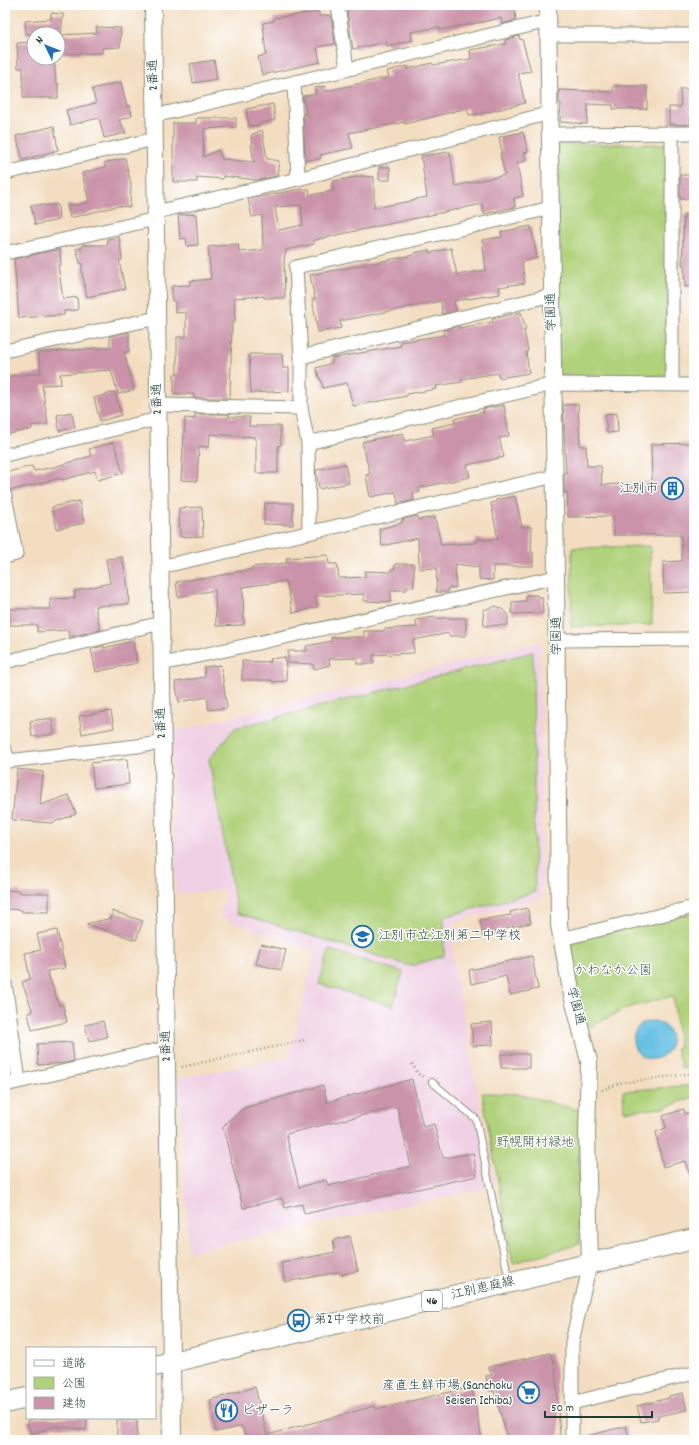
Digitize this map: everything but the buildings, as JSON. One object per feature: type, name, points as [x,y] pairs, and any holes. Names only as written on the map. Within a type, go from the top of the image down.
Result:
[{"type":"main road","name":"江別恵庭線","points":[[163,1364],[694,1239]]},
{"type":"main road","name":"2番通","points":[[163,1364],[172,1440]]},
{"type":"main road","points":[[5,1403],[26,1398]]},
{"type":"street","name":"2番通","points":[[153,5],[166,1048],[163,1364]]},
{"type":"street","points":[[338,5],[347,69]]},
{"type":"street","points":[[154,116],[548,20],[694,35]]},
{"type":"street","name":"学園通","points":[[548,20],[557,640],[558,925],[572,995],[589,1061],[587,1134],[590,1264]]},
{"type":"street","points":[[294,82],[298,179]]},
{"type":"street","points":[[5,253],[298,179],[550,113]]},
{"type":"street","points":[[672,133],[672,384]]},
{"type":"street","points":[[550,134],[694,133]]},
{"type":"street","points":[[5,174],[155,140]]},
{"type":"street","points":[[309,533],[308,443],[300,408],[301,356],[296,267],[551,208]]},
{"type":"street","points":[[301,356],[552,295]]},
{"type":"street","points":[[5,351],[157,318]]},
{"type":"street","points":[[308,443],[553,384],[694,385]]},
{"type":"street","points":[[5,455],[158,412],[300,408]]},
{"type":"street","points":[[160,567],[555,476]]},
{"type":"street","points":[[5,496],[16,554],[5,557]]},
{"type":"street","points":[[162,664],[556,577]]},
{"type":"street","points":[[5,662],[161,623]]},
{"type":"street","points":[[557,640],[694,639]]},
{"type":"street","points":[[5,750],[8,761],[162,744]]},
{"type":"street","points":[[561,939],[694,906]]},
{"type":"street","points":[[5,982],[19,1082]]},
{"type":"street","points":[[5,1085],[166,1048]]},
{"type":"street","points":[[572,1440],[572,1342],[590,1264]]},
{"type":"street","points":[[572,1403],[694,1373]]},
{"type":"lane","points":[[432,1082],[476,1119],[510,1283]]},
{"type":"path","points":[[182,1067],[305,1040]]},
{"type":"path","points":[[412,1064],[418,1074],[432,1082]]},
{"type":"path","points":[[598,1092],[621,1083],[694,1073]]},
{"type":"shaded area","name":"江別市立江別第二中学校","points":[[540,642],[542,898],[453,922],[453,960],[495,1186],[189,1252],[179,1078],[289,1057],[315,951],[220,918],[225,890],[176,894],[171,732]]},
{"type":"green space","points":[[558,144],[667,144],[667,376],[558,376]]},
{"type":"green space","points":[[650,546],[652,625],[571,627],[572,548]]},
{"type":"green space","points":[[533,652],[535,892],[444,917],[444,956],[410,966],[237,913],[209,759],[235,728]]},
{"type":"green space","name":"かわなか公園","points":[[694,913],[694,1067],[682,1069],[676,1048],[679,1047],[673,996],[627,1008],[588,1028],[575,981],[571,940]]},
{"type":"green space","points":[[329,950],[403,972],[393,1006],[319,984]]},
{"type":"green space","points":[[694,1085],[694,1097],[663,1108],[624,1111],[623,1091]]},
{"type":"green space","name":"野幌開村緑地","points":[[482,1093],[519,1094],[579,1110],[579,1244],[513,1263]]},
{"type":"water","points":[[648,1021],[656,1021],[666,1026],[670,1033],[670,1047],[666,1054],[656,1059],[648,1059],[638,1054],[636,1051],[633,1044],[633,1036],[638,1026],[641,1024]]},
{"type":"place","name":"江別市","points":[[673,489]]},
{"type":"place","name":"江別市立江別第二中学校","points":[[363,936]]},
{"type":"place","name":"第2中学校前","points":[[298,1320]]},
{"type":"place","name":"産直生鮮市場 (Sanchoku Seisen Ichiba)","points":[[528,1393]]},
{"type":"place","name":"ピザーラ","points":[[226,1411]]}]
